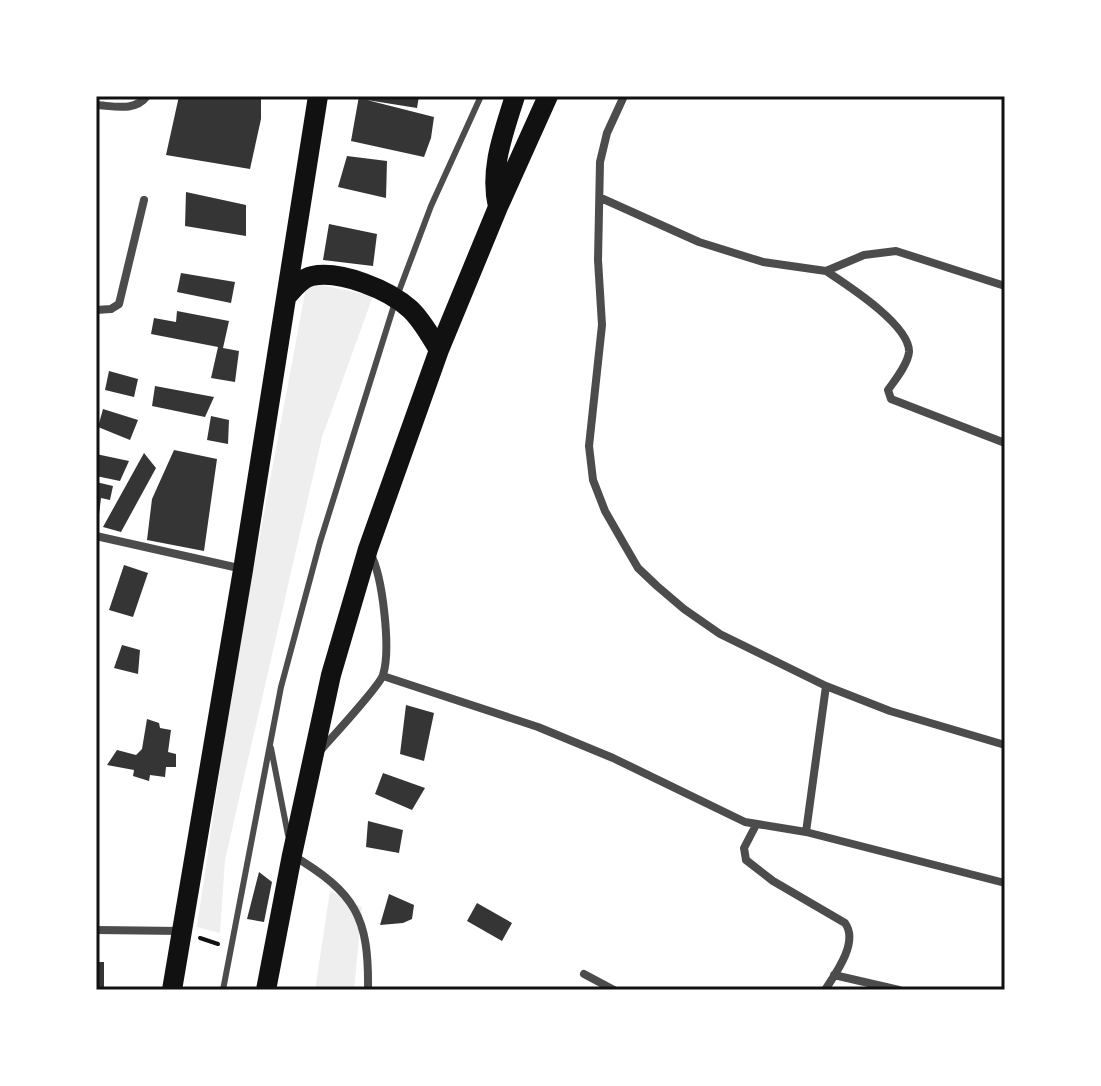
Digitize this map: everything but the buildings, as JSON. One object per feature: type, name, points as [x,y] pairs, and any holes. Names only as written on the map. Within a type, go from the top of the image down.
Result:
[{"type":"highway","points":[[171,990],[243,570],[318,96]]},
{"type":"highway","points":[[498,207],[495,173],[515,96]]},
{"type":"highway","points":[[266,990],[331,675],[368,549],[439,350],[548,96]]},
{"type":"highway","points":[[288,295],[298,283],[312,276],[359,281],[396,299],[412,311],[439,350]]},
{"type":"street","points":[[96,105],[132,106],[140,104],[147,96]]},
{"type":"street","points":[[624,96],[607,133],[600,162],[598,260],[602,325],[589,446],[593,480],[605,511],[638,568],[684,609],[720,634],[826,686],[890,711],[1005,745]]},
{"type":"street","points":[[601,198],[699,242],[763,262],[826,271],[879,311],[906,337],[908,357],[888,390],[891,399],[1005,443]]},
{"type":"street","points":[[96,310],[111,309],[119,304],[144,200]]},
{"type":"street","points":[[826,271],[864,255],[896,251],[1005,286]]},
{"type":"street","points":[[96,536],[243,570]]},
{"type":"street","points":[[313,760],[383,676],[385,645],[379,573],[368,549]]},
{"type":"street","points":[[383,676],[538,727],[613,758],[692,798],[756,825],[806,832],[1005,883]]},
{"type":"street","points":[[806,832],[826,686]]},
{"type":"street","points":[[756,825],[744,848],[746,860],[773,881],[845,923],[849,929],[849,945],[825,990]]},
{"type":"street","points":[[292,855],[338,887],[354,907],[362,924],[368,951],[368,990]]},
{"type":"street","points":[[96,930],[183,931]]},
{"type":"street","points":[[584,974],[614,990]]},
{"type":"street","points":[[834,975],[899,990]]},
{"type":"lane","points":[[223,990],[281,687],[320,542],[396,299],[431,206],[481,96]]},
{"type":"lane","points":[[270,744],[292,855]]},
{"type":"shaded area","points":[[307,282],[373,296],[322,437],[225,860],[220,933],[197,927],[233,679]]},
{"type":"shaded area","points":[[330,891],[362,907],[354,990],[315,990]]}]
